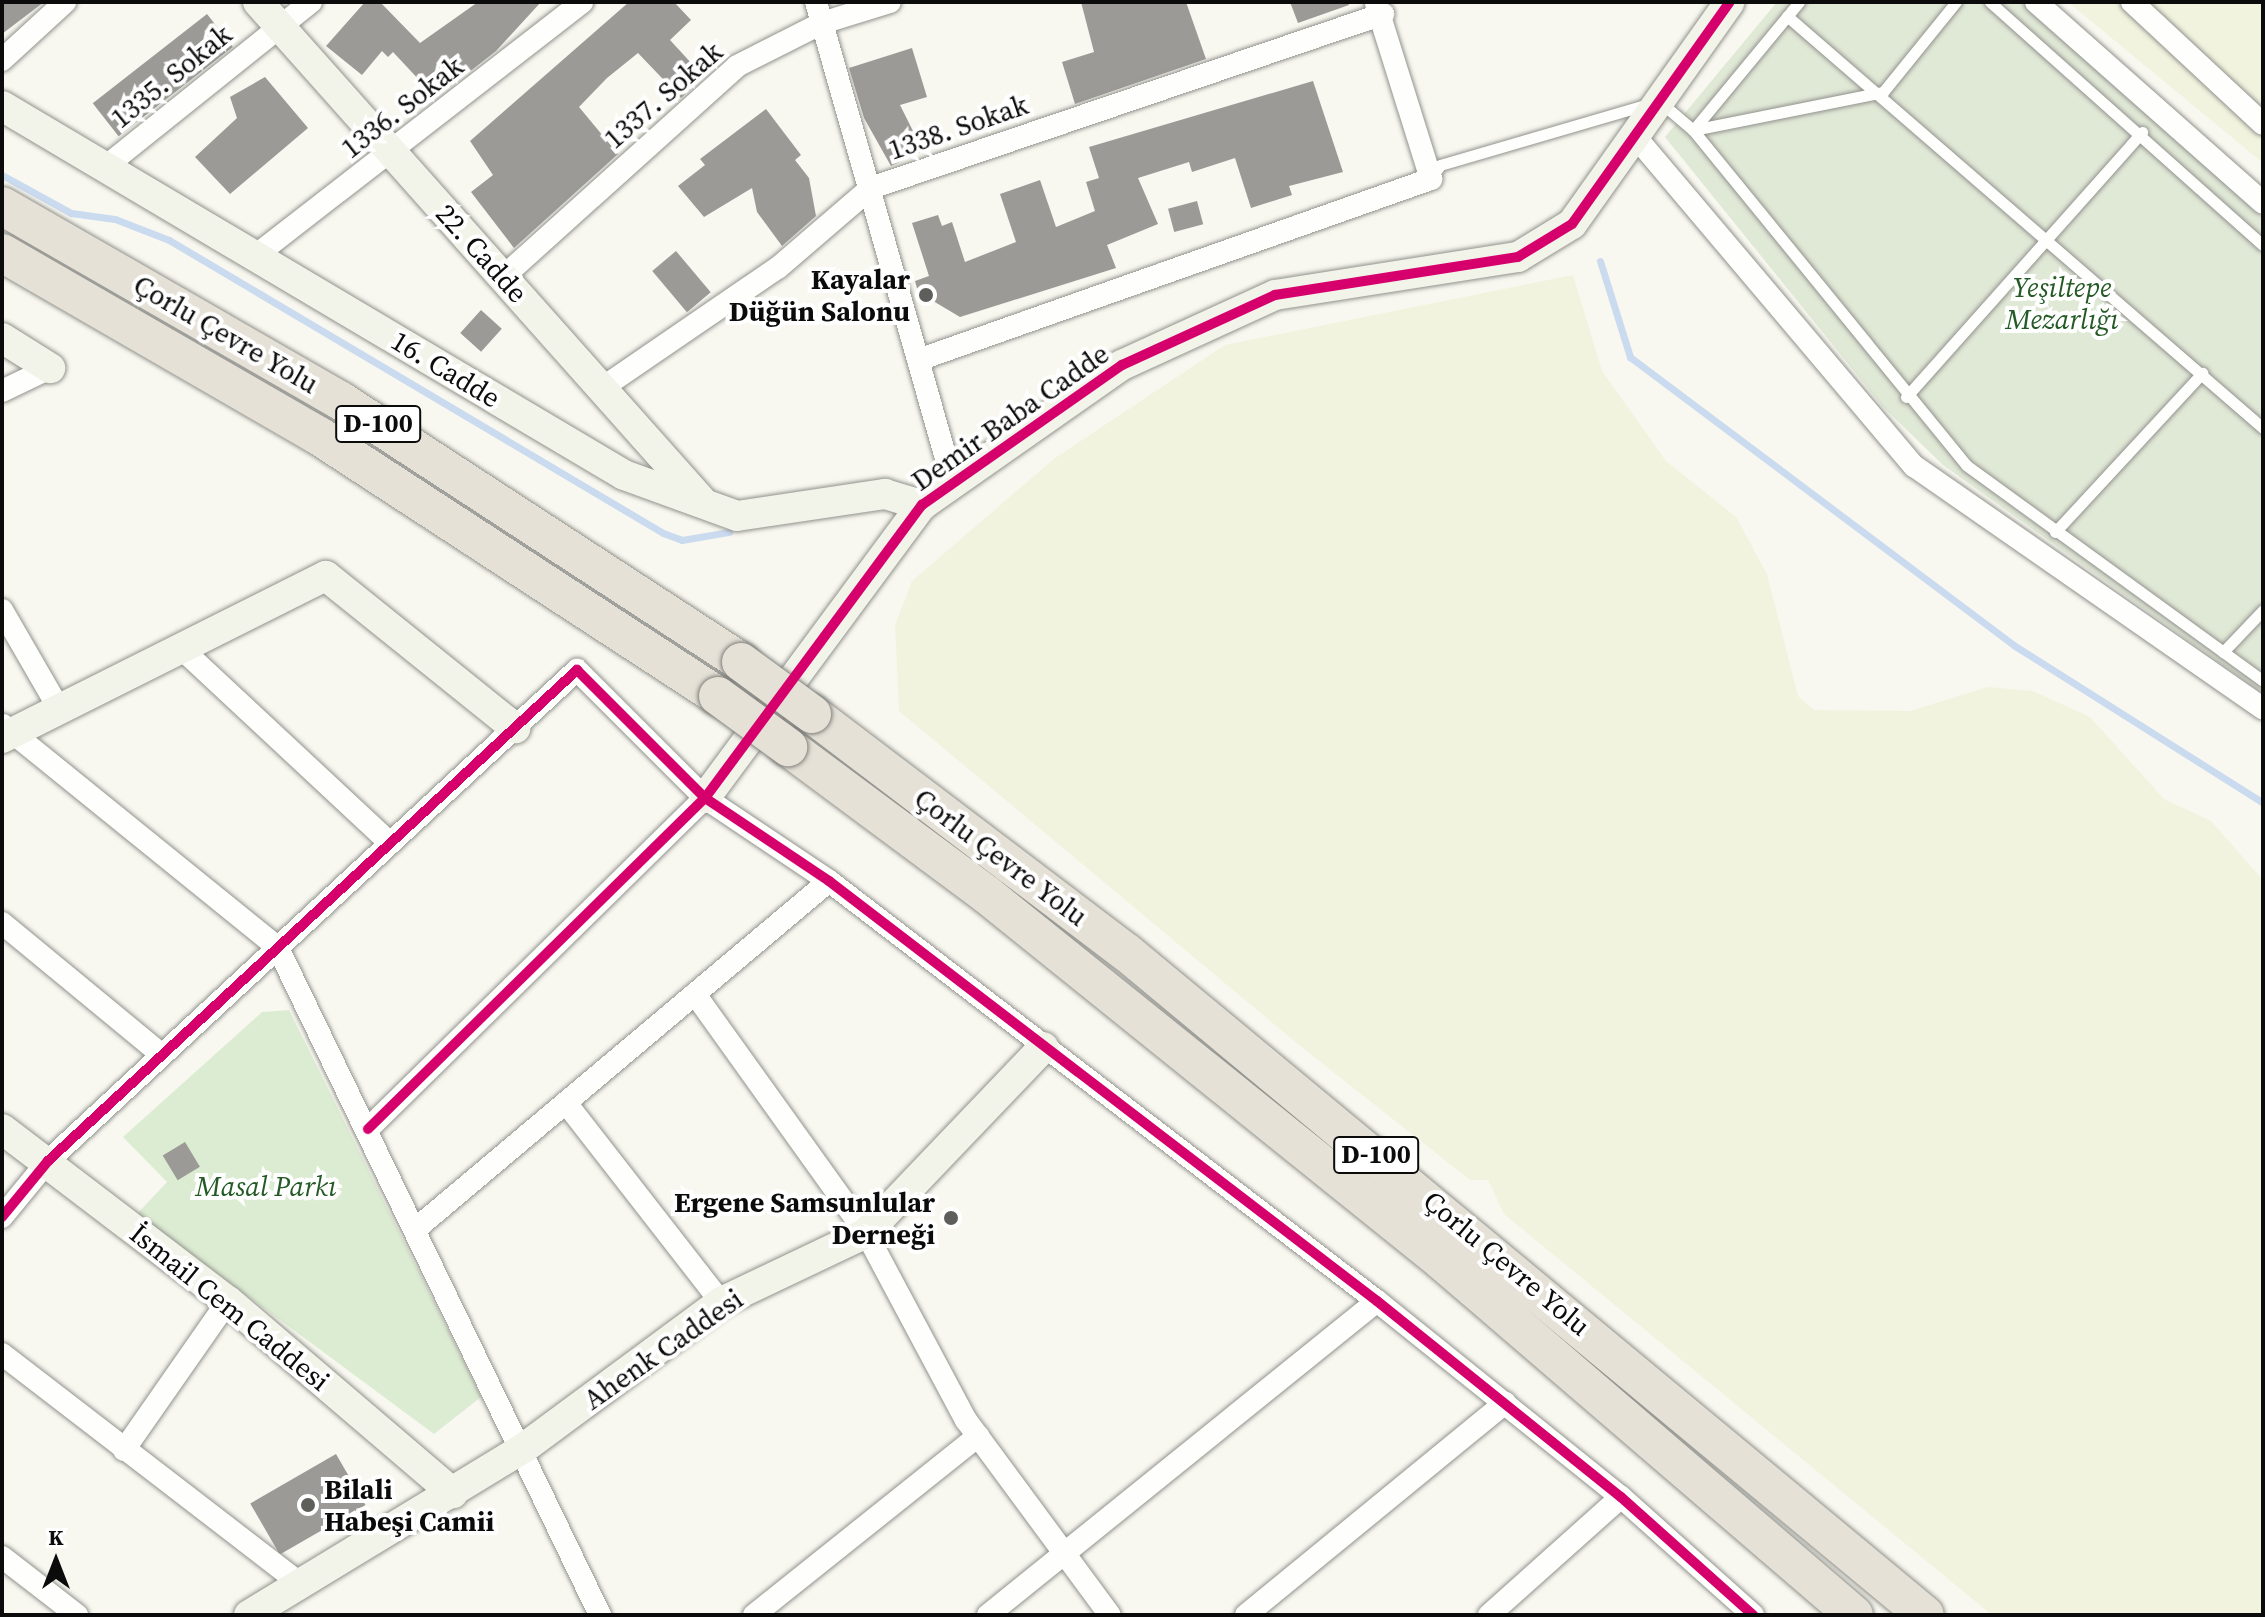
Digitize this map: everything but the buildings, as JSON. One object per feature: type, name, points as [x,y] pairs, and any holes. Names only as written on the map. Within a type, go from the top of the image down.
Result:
[{"type":"highway","name":"Çorlu Çevre Yolu","points":[[2,206],[341,401],[741,662],[812,714],[1150,972],[1925,1615]]},
{"type":"highway","name":"Çorlu Çevre Yolu","points":[[2,253],[319,436],[718,696],[788,747],[1023,923],[1442,1261],[1854,1615]]},
{"type":"street","points":[[2,60],[65,2]]},
{"type":"street","name":"22. Cadde","points":[[258,2],[705,504]]},
{"type":"street","name":"1335. Sokak","points":[[105,167],[311,2]]},
{"type":"street","name":"1336. Sokak","points":[[255,256],[394,154],[582,2]]},
{"type":"street","name":"1337. Sokak","points":[[503,277],[737,66],[819,12],[890,2]]},
{"type":"street","name":"Demir Baba Cadde","points":[[705,798],[922,505],[1122,365],[1275,295],[1518,257],[1572,224],[1730,2]]},
{"type":"street","points":[[2036,2],[2263,203]]},
{"type":"street","points":[[2132,2],[2263,124]]},
{"type":"street","points":[[921,359],[1431,179],[1379,8]]},
{"type":"street","name":"1338. Sokak","points":[[602,388],[779,267],[871,188],[1379,8]]},
{"type":"street","points":[[819,12],[921,359],[953,482]]},
{"type":"street","name":"16. Cadde","points":[[2,106],[624,475],[737,516],[885,494],[922,505]]},
{"type":"street","points":[[1634,135],[1914,466],[2263,709]]},
{"type":"street","points":[[2,338],[50,368]]},
{"type":"street","points":[[2,391],[50,368]]},
{"type":"street","points":[[515,728],[326,576],[184,651],[5,731],[278,948],[418,1227],[600,1615]]},
{"type":"street","points":[[2,610],[58,707]]},
{"type":"street","points":[[184,651],[390,843]]},
{"type":"street","points":[[2,1217],[48,1161],[577,670],[705,798],[829,881],[1377,1301],[1621,1497],[1753,1615]]},
{"type":"street","points":[[368,1129],[705,798]]},
{"type":"street","points":[[418,1227],[829,881]]},
{"type":"street","points":[[2,923],[162,1055]]},
{"type":"street","points":[[695,994],[866,1233],[978,1436],[1110,1615]]},
{"type":"street","name":"Ahenk Caddesi","points":[[249,1615],[524,1448],[721,1302],[866,1233],[1044,1047]]},
{"type":"street","points":[[566,1103],[721,1302]]},
{"type":"street","name":"İsmail Cem Caddesi","points":[[2,1129],[228,1301],[453,1493]]},
{"type":"street","points":[[124,1450],[228,1301]]},
{"type":"street","points":[[988,1615],[1377,1301]]},
{"type":"street","points":[[2,1354],[301,1584]]},
{"type":"street","points":[[1246,1615],[1505,1403]]},
{"type":"street","points":[[754,1615],[978,1436]]},
{"type":"street","points":[[1489,1615],[1621,1497]]},
{"type":"street","points":[[2,1557],[77,1615]]},
{"type":"lane","points":[[1693,130],[1799,2]]},
{"type":"lane","points":[[1693,130],[1883,92],[1956,2]]},
{"type":"lane","points":[[1990,2],[2142,132],[2263,245]]},
{"type":"lane","points":[[1787,16],[1883,92],[2263,428]]},
{"type":"lane","points":[[1431,179],[1440,165],[1659,101],[1693,130],[1906,397],[1966,465],[2263,681]]},
{"type":"lane","points":[[1906,397],[2142,132]]},
{"type":"lane","points":[[2055,532],[2202,373]]},
{"type":"lane","points":[[2223,652],[2263,610]]},
{"type":"green space","name":"Yeşiltepe Mezarlığı","points":[[1777,2],[2027,2],[2263,218],[2263,694],[1943,465],[1883,407],[1665,137]]},
{"type":"green space","points":[[2068,2],[2263,2],[2263,163]]},
{"type":"green space","points":[[1573,275],[1602,371],[1666,461],[1736,517],[1767,574],[1798,696],[1814,710],[1910,711],[1988,687],[2033,691],[2090,717],[2164,799],[2211,821],[2263,880],[2263,1615],[1992,1615],[1504,1214],[1488,1180],[1470,1180],[1299,1045],[899,711],[895,625],[912,581],[1055,458],[1225,345]]},
{"type":"green space","name":"Masal Parkı","points":[[289,1010],[481,1397],[434,1434],[137,1214],[167,1182],[123,1137],[262,1012]]},
{"type":"waterway","points":[[2,175],[71,213],[115,219],[169,240],[663,533],[682,540],[729,532]]},
{"type":"waterway","points":[[1600,261],[1630,357],[2015,646],[2263,803]]},
{"type":"cycle path","points":[[368,1129],[705,798],[922,505],[1122,365],[1275,295],[1518,257],[1572,224],[1730,2]]},
{"type":"cycle path","points":[[2,1217],[48,1161],[577,670],[705,798],[829,881],[1377,1301],[1621,1497],[1753,1615]]},
{"type":"place","name":"Kayalar Düğün Salonu","points":[[926,295]]},
{"type":"place","name":"Ergene Samsunlular Derneği","points":[[951,1218]]},
{"type":"place","name":"Bilali Habeşi Camii","points":[[308,1505]]}]
